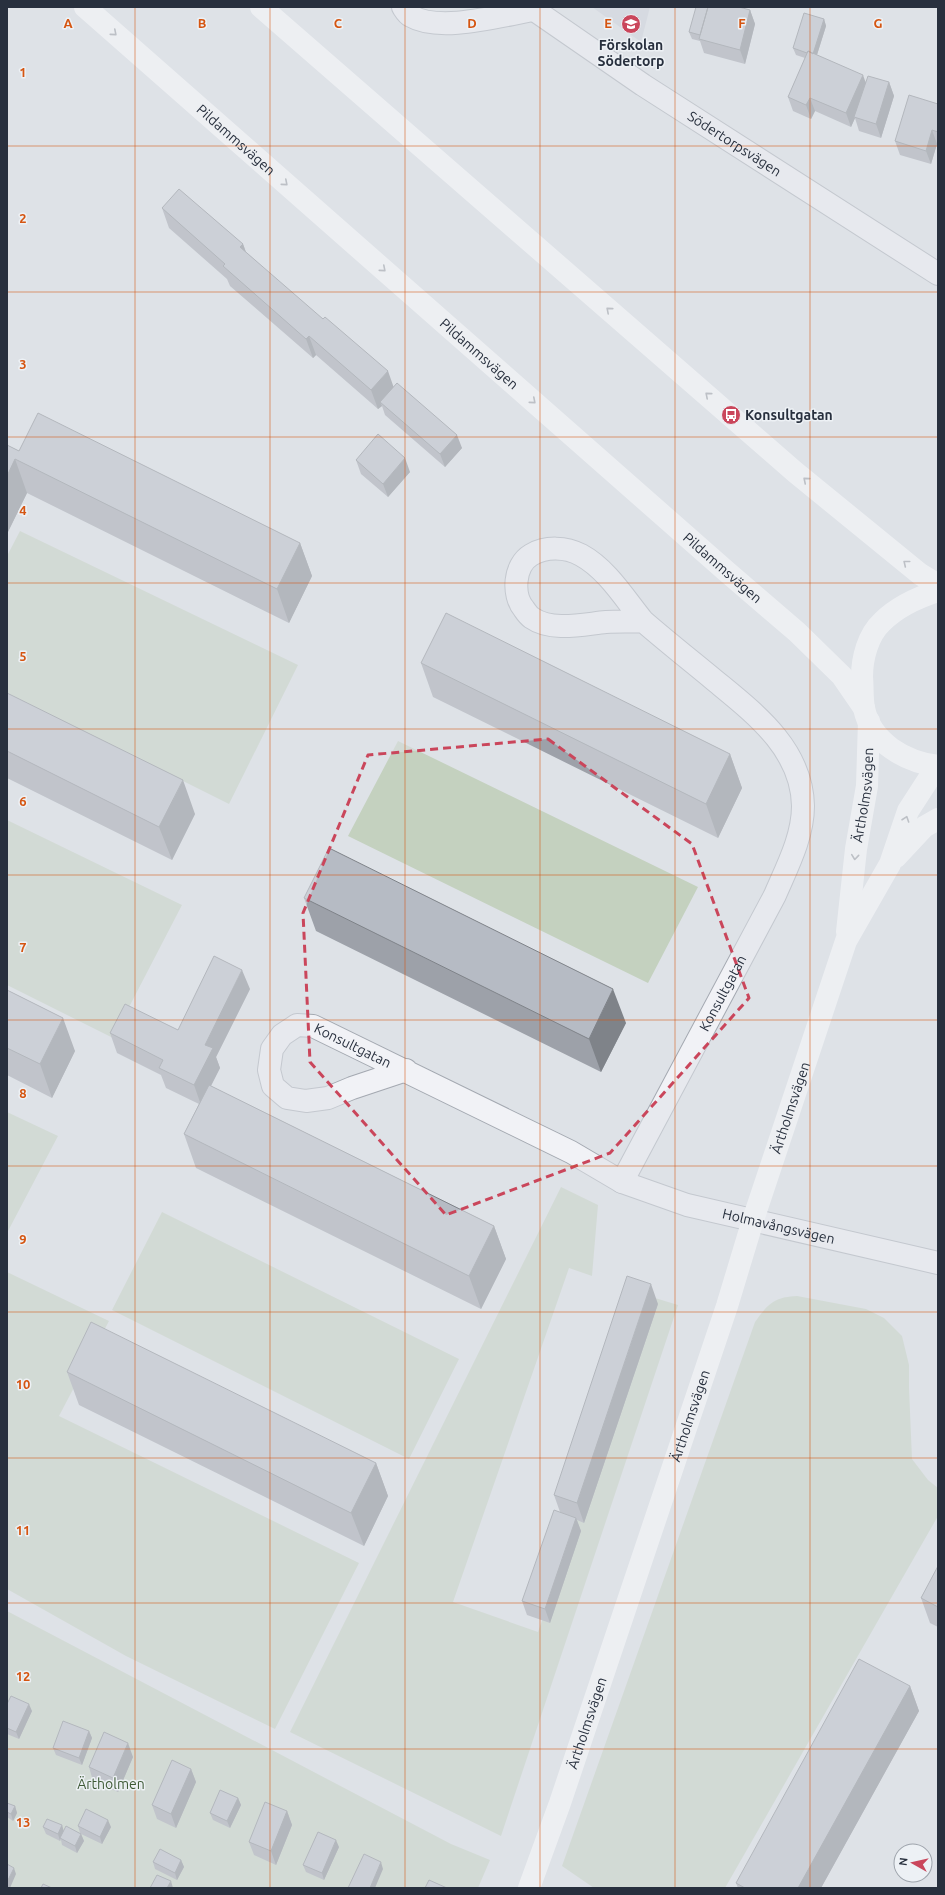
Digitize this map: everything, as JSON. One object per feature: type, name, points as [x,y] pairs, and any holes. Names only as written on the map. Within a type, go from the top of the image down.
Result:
[{"type":"main road","name":"Pildammsvägen","points":[[85,7],[726,572],[797,632],[842,676],[866,715]]},
{"type":"main road","points":[[262,7],[795,472],[920,574],[938,585]]},
{"type":"main road","name":"Ärtholmsvägen","points":[[846,941],[856,849],[867,786],[866,715],[862,669],[866,648],[882,622],[911,602],[938,591]]},
{"type":"main road","name":"Ärtholmsvägen","points":[[529,1888],[560,1803],[727,1306],[753,1220],[846,941],[890,864],[908,811],[938,766],[920,763],[897,753],[886,745],[877,735],[866,715]]},
{"type":"main road","points":[[890,864],[924,827],[938,819]]},
{"type":"street","name":"Södertorpsvägen","points":[[403,7],[409,16],[426,22],[460,23],[532,8],[643,86],[938,274]]},
{"type":"street","name":"Konsultgatan","points":[[406,1070],[352,1088],[328,1098],[306,1101],[287,1098],[274,1086],[269,1070],[272,1049],[282,1035],[297,1025],[313,1026],[406,1070],[571,1152],[622,1182],[775,895],[790,860],[800,831],[802,805],[799,781],[780,742],[761,719],[643,621],[605,574],[581,555],[564,549],[547,549],[530,555],[520,569],[515,585],[519,603],[532,618],[552,625],[574,626],[606,622],[643,621]]},
{"type":"street","name":"Holmavångsvägen","points":[[622,1182],[687,1206],[753,1220],[830,1240],[938,1263]]},
{"type":"highlighted area","points":[[548,739],[692,844],[749,998],[610,1153],[446,1215],[310,1062],[303,913],[368,755]]},
{"type":"shaded area","name":"Förskolan Södertorp","points":[[592,7],[650,7],[641,42]]},
{"type":"green space","points":[[20,531],[298,665],[229,804],[7,693],[7,556]]},
{"type":"green space","points":[[398,741],[698,887],[648,983],[348,836]]},
{"type":"green space","points":[[7,820],[182,905],[113,1038],[7,985]]},
{"type":"green space","points":[[7,1112],[58,1136],[7,1233]]},
{"type":"green space","points":[[561,1187],[598,1205],[592,1276],[569,1268],[453,1602],[538,1632],[655,1298],[678,1305],[501,1836],[290,1732]]},
{"type":"green space","points":[[162,1212],[459,1359],[409,1459],[112,1310]]},
{"type":"green space","points":[[7,1272],[109,1321],[59,1416],[359,1563],[275,1729],[126,1656],[7,1589]]},
{"type":"green space","points":[[797,1296],[866,1309],[884,1318],[902,1336],[909,1365],[912,1459],[928,1480],[938,1488],[938,1516],[725,1888],[594,1888],[562,1866],[755,1322],[764,1310],[772,1303],[783,1298]]},
{"type":"green space","name":"Ärtholmen","points":[[7,1611],[451,1844],[490,1860],[478,1888],[7,1888]]},
{"type":"building","points":[[696,7],[708,7],[700,35],[689,32]]},
{"type":"building","points":[[708,7],[739,7],[750,10],[740,50],[699,39]]},
{"type":"building","points":[[804,13],[824,19],[813,54],[808,51],[807,53],[793,48]]},
{"type":"building","points":[[808,51],[863,75],[846,113],[810,98],[806,105],[788,97]]},
{"type":"building","points":[[868,76],[889,82],[876,124],[854,117]]},
{"type":"building","points":[[909,95],[938,104],[938,132],[932,130],[926,151],[895,141]]},
{"type":"building","points":[[179,189],[243,244],[240,247],[323,319],[325,317],[388,371],[371,390],[309,336],[306,339],[223,266],[225,264],[162,208]]},
{"type":"building","points":[[397,383],[457,435],[440,454],[380,402]]},
{"type":"building","points":[[38,413],[300,543],[277,589],[15,459],[7,476],[7,445],[19,451]]},
{"type":"building","points":[[378,434],[405,458],[383,484],[356,460]]},
{"type":"building","points":[[446,613],[730,754],[706,804],[421,663]]},
{"type":"building","points":[[7,693],[183,780],[159,827],[7,751]]},
{"type":"building","points":[[329,848],[613,989],[589,1039],[304,898]]},
{"type":"building","points":[[214,956],[242,970],[205,1045],[213,1048],[194,1085],[159,1068],[163,1060],[110,1033],[125,1004],[178,1030]]},
{"type":"building","points":[[7,990],[63,1018],[40,1064],[7,1048]]},
{"type":"building","points":[[209,1085],[494,1226],[469,1276],[184,1134]]},
{"type":"building","points":[[627,1276],[651,1284],[577,1503],[554,1495]]},
{"type":"building","points":[[91,1322],[376,1463],[351,1513],[67,1372]]},
{"type":"building","points":[[554,1510],[576,1518],[545,1609],[522,1601]]},
{"type":"building","points":[[938,1566],[938,1607],[921,1598]]},
{"type":"building","points":[[859,1659],[910,1686],[798,1888],[745,1888],[736,1883]]},
{"type":"building","points":[[11,1696],[29,1704],[16,1732],[7,1728],[7,1704]]},
{"type":"building","points":[[63,1721],[89,1731],[79,1758],[53,1748]]},
{"type":"building","points":[[104,1732],[128,1743],[113,1778],[89,1767]]},
{"type":"building","points":[[172,1760],[191,1769],[171,1814],[152,1805]]},
{"type":"building","points":[[220,1790],[238,1798],[227,1821],[210,1813]]},
{"type":"building","points":[[265,1802],[287,1811],[271,1851],[249,1842]]},
{"type":"building","points":[[7,1803],[15,1806],[11,1814],[7,1812]]},
{"type":"building","points":[[86,1809],[108,1820],[100,1837],[78,1826]]},
{"type":"building","points":[[47,1819],[62,1825],[58,1834],[43,1827]]},
{"type":"building","points":[[66,1826],[81,1834],[75,1846],[60,1838]]},
{"type":"building","points":[[318,1832],[336,1840],[322,1873],[303,1865]]},
{"type":"building","points":[[160,1849],[181,1860],[175,1873],[153,1862]]},
{"type":"building","points":[[364,1854],[381,1862],[370,1888],[348,1888]]},
{"type":"building","points":[[7,1864],[14,1868],[7,1882]]},
{"type":"building","points":[[157,1875],[171,1881],[167,1888],[150,1888]]},
{"type":"building","points":[[429,1880],[447,1888],[425,1888]]},
{"type":"building","points":[[43,1884],[52,1888],[41,1888]]},
{"type":"place","name":"Förskolan Södertorp","points":[[631,24]]},
{"type":"place","name":"Konsultgatan","points":[[731,415]]}]
